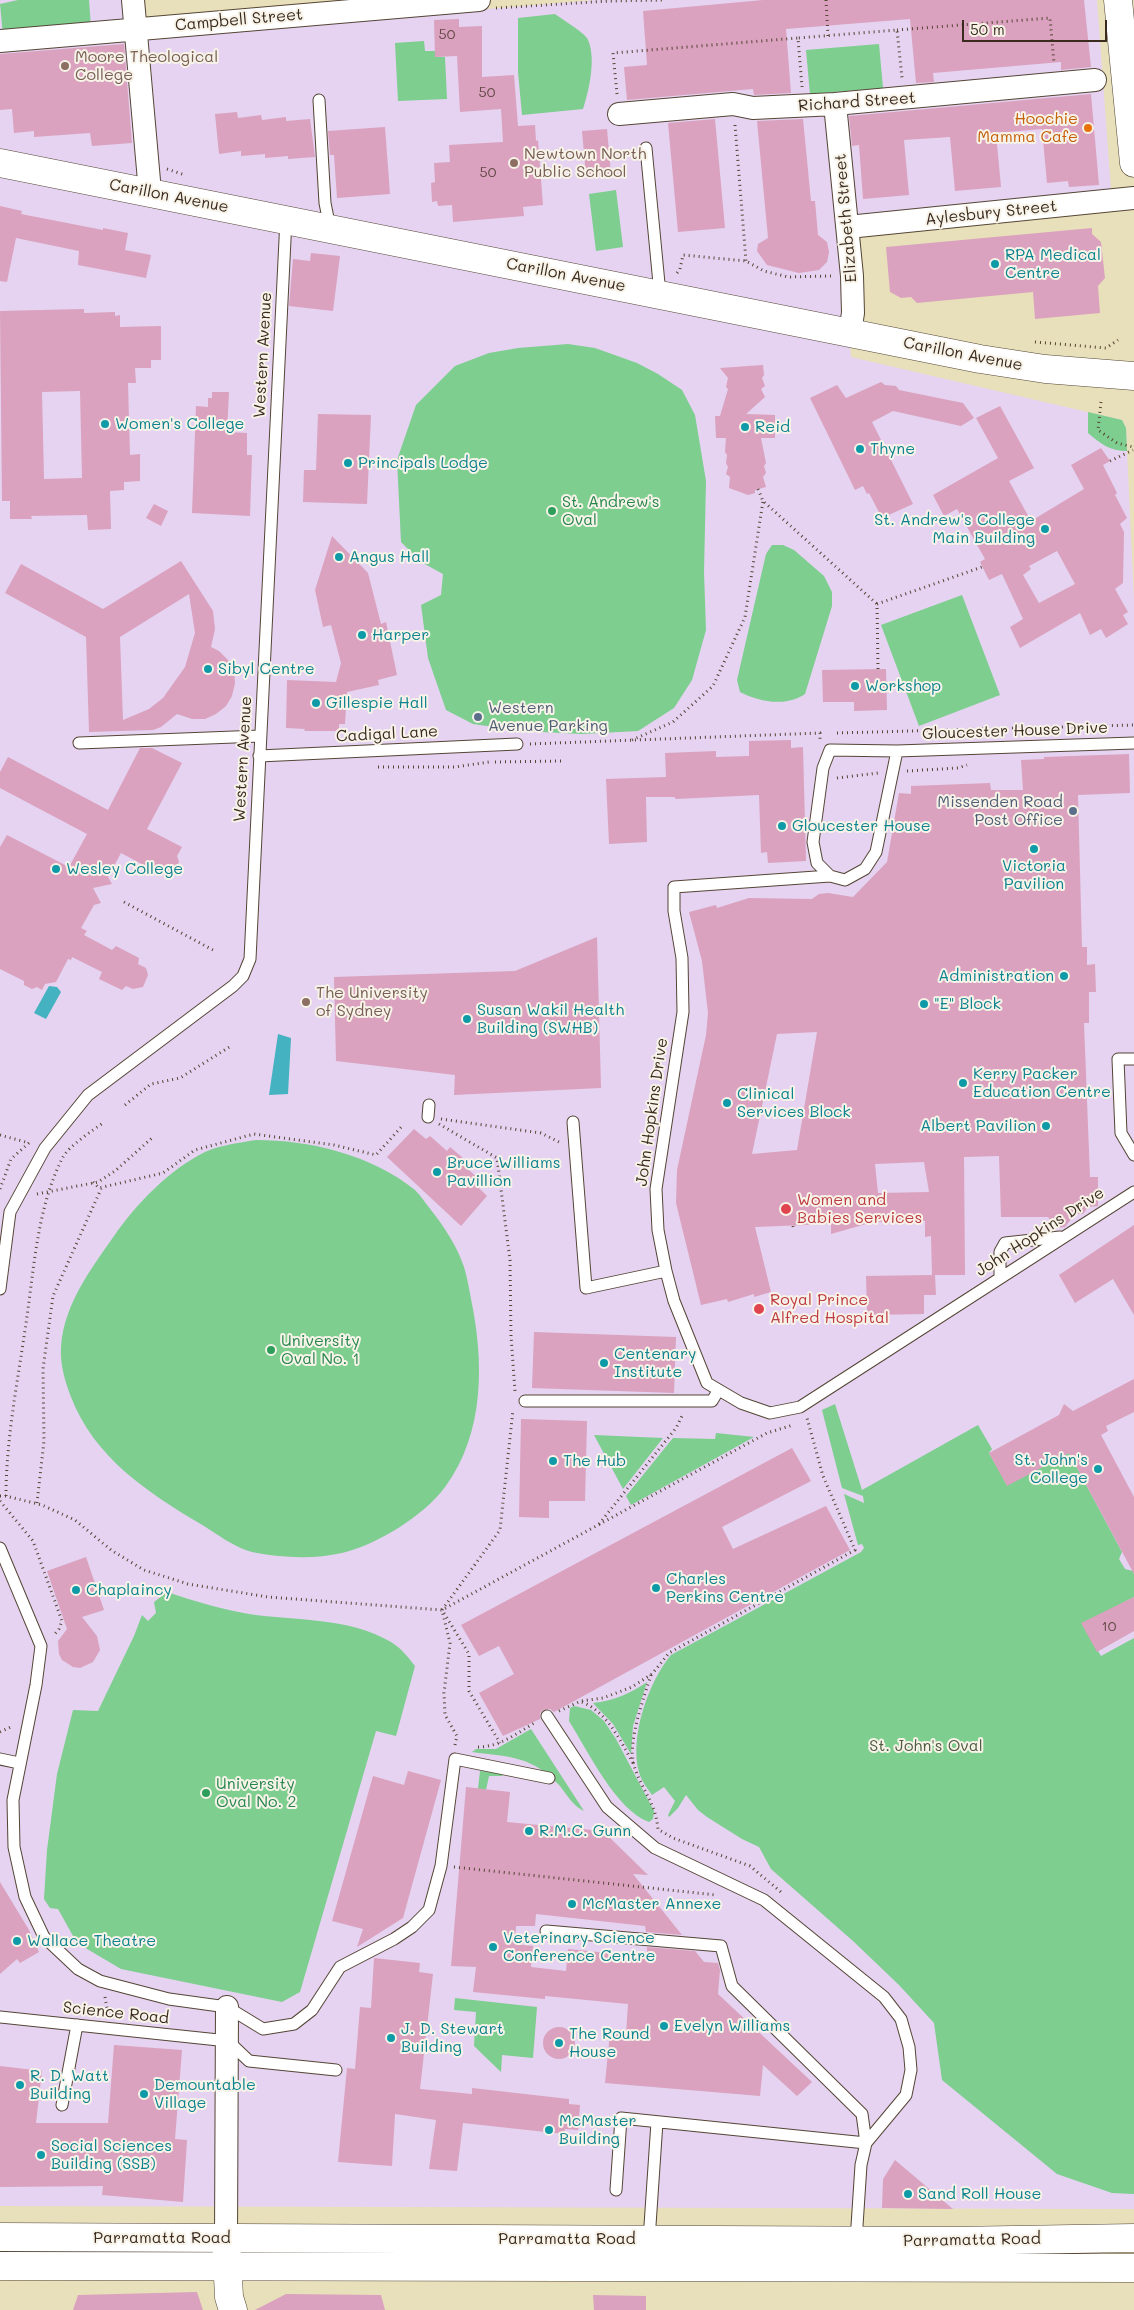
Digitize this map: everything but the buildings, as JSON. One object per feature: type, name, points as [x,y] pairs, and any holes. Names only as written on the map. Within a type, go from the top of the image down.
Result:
[{"type":"main road","points":[[1118,0],[1134,162]]},
{"type":"main road","name":"Carillon Avenue","points":[[0,163],[330,228],[668,284],[850,332],[1045,369],[1134,376]]},
{"type":"main road","name":"Parramatta Road","points":[[0,2237],[856,2241],[1134,2238]]},
{"type":"main road","points":[[226,2238],[229,2297],[233,2310]]},
{"type":"main road","name":"Parramatta Road","points":[[0,2266],[1134,2268]]},
{"type":"street","points":[[133,0],[150,192]]},
{"type":"street","name":"Campbell Street","points":[[0,41],[136,29],[484,4]]},
{"type":"street","name":"Richard Street","points":[[619,114],[733,104],[753,108],[835,104],[1095,80]]},
{"type":"street","name":"Elizabeth Street","points":[[835,104],[852,276],[854,313],[850,332]]},
{"type":"street","name":"Aylesbury Street","points":[[848,227],[1134,198]]},
{"type":"street","points":[[226,2238],[227,2007]]},
{"type":"lane","points":[[319,100],[325,203],[330,228]]},
{"type":"lane","points":[[646,148],[668,284]]},
{"type":"lane","name":"Western Avenue","points":[[0,1289],[5,1212],[17,1198],[45,1148],[88,1095],[233,986],[248,966],[250,959],[286,219]]},
{"type":"lane","points":[[79,743],[260,736]]},
{"type":"lane","name":"Gloucester House Drive","points":[[821,780],[822,768],[830,750],[897,751],[1134,743]]},
{"type":"lane","name":"Cadigal Lane","points":[[259,756],[517,744]]},
{"type":"lane","points":[[821,780],[813,842],[817,863],[830,876],[845,880],[865,869],[876,852],[897,751]]},
{"type":"lane","name":"John Hopkins Drive","points":[[830,876],[674,887],[674,911],[682,958],[684,1012],[656,1190],[658,1230],[674,1301],[707,1383],[741,1403],[770,1413],[800,1407],[1134,1192]]},
{"type":"lane","points":[[1134,1059],[1118,1059],[1121,1133],[1134,1155]]},
{"type":"lane","points":[[573,1122],[586,1288],[666,1271]]},
{"type":"lane","points":[[1000,1278],[1000,1252],[1005,1243],[1064,1236]]},
{"type":"lane","points":[[520,1401],[712,1401],[718,1391]]},
{"type":"lane","points":[[0,1548],[40,1646],[36,1685],[13,1800],[14,1847],[25,1897],[44,1936],[78,1969],[100,1981],[169,1999],[227,2007],[263,2029],[294,2024],[312,2010],[340,1967],[394,1940],[412,1927],[429,1910],[440,1866],[455,1759],[549,1778]]},
{"type":"lane","points":[[547,1716],[607,1807],[655,1848],[764,1900],[884,1997],[901,2019],[909,2047],[911,2063],[906,2095],[866,2143]]},
{"type":"lane","points":[[0,1759],[19,1763]]},
{"type":"lane","points":[[546,1931],[721,1946],[732,1986],[862,2114],[866,2143],[861,2164],[856,2241]]},
{"type":"lane","name":"Science Road","points":[[0,2018],[228,2041]]},
{"type":"lane","points":[[62,2105],[77,2025]]},
{"type":"lane","points":[[228,2041],[249,2061],[336,2070]]},
{"type":"lane","points":[[616,2190],[621,2118],[866,2143]]},
{"type":"lane","points":[[649,2240],[657,2122]]},
{"type":"path","points":[[484,4],[665,0]]},
{"type":"path","points":[[826,0],[828,36]]},
{"type":"path","points":[[619,114],[614,53],[1050,18],[1056,84]]},
{"type":"path","points":[[897,30],[904,98]]},
{"type":"path","points":[[798,38],[804,106]]},
{"type":"path","points":[[736,143],[746,261]]},
{"type":"path","points":[[668,284],[680,269],[683,255],[746,261],[764,271],[788,277],[852,276]]},
{"type":"path","name":"Carillon Avenue","points":[[1029,341],[1106,348],[1118,340]]},
{"type":"path","points":[[1101,402],[1098,430],[1117,443],[1133,448],[1110,461]]},
{"type":"path","points":[[758,489],[763,501],[877,604],[878,669]]},
{"type":"path","points":[[630,740],[673,722],[713,686],[744,617],[763,501]]},
{"type":"path","points":[[877,604],[982,567]]},
{"type":"path","points":[[517,744],[820,733],[1134,725]]},
{"type":"path","points":[[820,733],[820,743]]},
{"type":"path","points":[[375,766],[455,768],[488,762],[562,761]]},
{"type":"path","points":[[821,780],[893,771],[958,768]]},
{"type":"path","points":[[124,902],[212,950]]},
{"type":"path","points":[[126,1105],[151,1084],[180,1078],[231,1046]]},
{"type":"path","points":[[515,1392],[511,1336],[510,1260],[497,1158],[429,1111],[541,1133],[574,1149]]},
{"type":"path","points":[[6,1496],[6,1476],[14,1408],[41,1227],[50,1192],[64,1155],[103,1123]]},
{"type":"path","points":[[101,1188],[163,1172],[195,1150],[254,1134],[334,1145],[376,1156],[403,1125]]},
{"type":"path","points":[[0,1135],[29,1143]]},
{"type":"path","points":[[17,1198],[93,1182],[115,1171],[152,1138]]},
{"type":"path","points":[[93,1182],[101,1188]]},
{"type":"path","points":[[37,1504],[44,1441],[43,1369],[53,1296],[101,1188]]},
{"type":"path","points":[[462,1748],[455,1749],[457,1736],[445,1715],[444,1693],[450,1643],[442,1610],[500,1530],[520,1401]]},
{"type":"path","points":[[597,1526],[676,1428],[682,1416],[692,1416]]},
{"type":"path","points":[[0,1496],[37,1504],[75,1520],[111,1550],[144,1570],[188,1584],[268,1597],[442,1610],[767,1433],[788,1427],[807,1418],[823,1476],[855,1550],[668,1653],[652,1674],[637,1719],[633,1763]]},
{"type":"path","points":[[0,1501],[33,1541],[46,1576],[62,1621],[59,1629],[54,1634],[52,1642]]},
{"type":"path","points":[[442,1610],[469,1654],[468,1691],[500,1743]]},
{"type":"path","points":[[470,1747],[490,1747],[500,1743],[547,1716],[581,1701],[617,1694],[652,1674]]},
{"type":"path","points":[[581,1701],[588,1704],[607,1722],[633,1763],[657,1814],[658,1830]]},
{"type":"path","points":[[560,1711],[563,1717]]},
{"type":"path","points":[[0,1732],[14,1726],[15,1718]]},
{"type":"path","points":[[650,1826],[673,1838],[750,1866],[783,1894]]},
{"type":"path","points":[[440,1866],[725,1896]]},
{"type":"path","points":[[105,1993],[108,2014]]},
{"type":"shaded area","name":"The University of Sydney","points":[[0,0],[124,0],[127,39],[595,0],[1097,0],[1111,190],[838,217],[851,357],[1122,420],[1126,428],[1134,601],[1134,2209],[0,2206]]},
{"type":"green space","points":[[18,0],[89,0],[91,27],[3,35],[0,4]]},
{"type":"green space","points":[[555,14],[585,35],[590,45],[592,64],[588,93],[583,109],[522,115],[518,72],[518,18]]},
{"type":"green space","points":[[424,41],[425,51],[435,51],[435,57],[445,57],[447,99],[398,101],[395,43]]},
{"type":"green space","points":[[879,44],[883,88],[810,94],[806,50]]},
{"type":"green space","points":[[616,190],[623,247],[596,251],[589,194]]},
{"type":"green space","name":"St. Andrew's Oval","points":[[568,344],[595,348],[637,363],[658,374],[682,390],[695,415],[706,481],[704,572],[706,630],[692,680],[674,708],[638,731],[582,734],[522,731],[473,724],[446,710],[428,658],[421,605],[441,595],[443,574],[421,562],[401,542],[397,460],[416,405],[455,366],[489,353],[518,348]]},
{"type":"green space","points":[[1088,412],[1122,420],[1126,428],[1127,451],[1116,450],[1106,446],[1088,433]]},
{"type":"green space","points":[[772,545],[783,545],[794,550],[824,576],[832,592],[832,606],[805,694],[790,701],[781,702],[772,702],[740,692],[737,680],[766,554]]},
{"type":"green space","points":[[962,595],[1000,695],[919,726],[881,625]]},
{"type":"green space","name":"University Oval No. 1","points":[[256,1140],[298,1143],[340,1152],[380,1167],[398,1178],[417,1192],[446,1230],[461,1259],[468,1283],[478,1347],[478,1396],[468,1444],[458,1466],[436,1498],[412,1519],[384,1536],[342,1553],[300,1557],[267,1555],[249,1551],[227,1541],[160,1499],[124,1471],[93,1438],[71,1397],[63,1373],[61,1347],[63,1331],[73,1302],[96,1261],[133,1211],[166,1178],[192,1159],[205,1152],[230,1144]]},
{"type":"green space","name":"St. John's Oval","points":[[835,1404],[862,1490],[978,1425],[992,1449],[989,1453],[1007,1485],[1069,1453],[1122,1552],[1119,1559],[1125,1569],[1133,1571],[1134,1597],[1082,1624],[1101,1656],[1134,1638],[1134,2194],[1112,2193],[1057,2174],[942,2080],[934,2023],[899,1985],[853,1941],[771,1869],[759,1847],[742,1839],[707,1817],[698,1810],[686,1795],[678,1808],[669,1817],[668,1815],[675,1801],[664,1787],[652,1795],[640,1775],[637,1743],[643,1710],[655,1679],[671,1655],[861,1552],[864,1548],[862,1544],[858,1545],[844,1494],[864,1503],[863,1496],[842,1488],[822,1410]]},
{"type":"green space","points":[[716,1433],[754,1437],[631,1505],[626,1496],[673,1438],[715,1439]]},
{"type":"green space","points":[[594,1435],[663,1438],[623,1489]]},
{"type":"green space","name":"University Oval No. 2","points":[[167,1592],[207,1605],[249,1614],[322,1621],[358,1628],[395,1644],[415,1666],[396,1736],[376,1731],[300,1992],[282,2002],[121,1969],[77,1943],[58,1909],[50,1908],[44,1899],[47,1850],[57,1774],[73,1710],[98,1711],[142,1615],[148,1621],[156,1613],[154,1602]]},
{"type":"green space","points":[[647,1682],[633,1726],[631,1754],[613,1724],[593,1703],[622,1696]]},
{"type":"green space","points":[[574,1706],[591,1710],[604,1721],[616,1739],[654,1811],[653,1819],[649,1822],[625,1805],[614,1793],[594,1763],[569,1721],[570,1708]]},
{"type":"green space","points":[[531,1729],[584,1811],[573,1803],[550,1776],[530,1763],[510,1757],[472,1752],[476,1749],[496,1749]]},
{"type":"green space","points":[[480,1771],[504,1774],[502,1776],[489,1776],[486,1790],[478,1789]]},
{"type":"green space","points":[[455,1998],[537,2007],[533,2058],[502,2055],[501,2072],[474,2046],[476,2012],[454,2010]]},
{"type":"water","points":[[49,986],[57,987],[61,992],[46,1019],[34,1013]]},
{"type":"water","points":[[278,1034],[291,1038],[288,1094],[269,1095]]},
{"type":"place","name":"Moore Theological College","points":[[65,66]]},
{"type":"place","name":"Hoochie Mamma Cafe","points":[[1088,128]]},
{"type":"place","name":"Newtown North Public School","points":[[514,163]]},
{"type":"place","name":"RPA Medical Centre","points":[[995,264]]},
{"type":"place","name":"Women's College","points":[[105,424]]},
{"type":"place","name":"Reid","points":[[745,427]]},
{"type":"place","name":"Thyne","points":[[860,449]]},
{"type":"place","name":"Principals Lodge","points":[[348,463]]},
{"type":"place","name":"St. Andrew's Oval","points":[[552,511]]},
{"type":"place","name":"St. Andrew's College Main Building","points":[[1045,529]]},
{"type":"place","name":"Angus Hall","points":[[339,557]]},
{"type":"place","name":"Harper","points":[[362,635]]},
{"type":"place","name":"Sibyl Centre","points":[[208,669]]},
{"type":"place","name":"Workshop","points":[[855,686]]},
{"type":"place","name":"Gillespie Hall","points":[[316,703]]},
{"type":"place","name":"Western Avenue Parking","points":[[478,717]]},
{"type":"place","name":"Missenden Road Post Office","points":[[1073,811]]},
{"type":"place","name":"Gloucester House","points":[[782,826]]},
{"type":"place","name":"Victoria Pavilion","points":[[1034,849]]},
{"type":"place","name":"Wesley College","points":[[56,869]]},
{"type":"place","name":"Administration","points":[[1064,976]]},
{"type":"place","name":"The University of Sydney","points":[[306,1002]]},
{"type":"place","name":"\"E\" Block","points":[[924,1004]]},
{"type":"place","name":"Susan Wakil Health Building (SWHB)","points":[[467,1019]]},
{"type":"place","name":"Kerry Packer Education Centre","points":[[963,1083]]},
{"type":"place","name":"Clinical Services Block","points":[[727,1103]]},
{"type":"place","name":"Albert Pavilion","points":[[1046,1126]]},
{"type":"place","name":"Bruce Williams Pavillion","points":[[437,1172]]},
{"type":"place","name":"Women and Babies Services","points":[[786,1209]]},
{"type":"place","name":"Royal Prince Alfred Hospital","points":[[759,1309]]},
{"type":"place","name":"University Oval No. 1","points":[[271,1350]]},
{"type":"place","name":"Centenary Institute","points":[[604,1363]]},
{"type":"place","name":"The Hub","points":[[553,1461]]},
{"type":"place","name":"St. John's College","points":[[1098,1469]]},
{"type":"place","name":"Charles Perkins Centre","points":[[656,1588]]},
{"type":"place","name":"Chaplaincy","points":[[76,1590]]},
{"type":"place","name":"University Oval No. 2","points":[[206,1793]]},
{"type":"place","name":"R.M.C. Gunn","points":[[529,1831]]},
{"type":"place","name":"McMaster Annexe","points":[[572,1904]]},
{"type":"place","name":"Wallace Theatre","points":[[17,1941]]},
{"type":"place","name":"Veterinary Science Conference Centre","points":[[493,1947]]},
{"type":"place","name":"Evelyn Williams","points":[[664,2026]]},
{"type":"place","name":"J. D. Stewart Building","points":[[391,2038]]},
{"type":"place","name":"The Round House","points":[[559,2043]]},
{"type":"place","name":"R. D. Watt Building","points":[[20,2085]]},
{"type":"place","name":"Demountable Village","points":[[144,2094]]},
{"type":"place","name":"McMaster Building","points":[[549,2130]]},
{"type":"place","name":"Social Sciences Building (SSB)","points":[[41,2155]]},
{"type":"place","name":"Sand Roll House","points":[[908,2194]]}]
